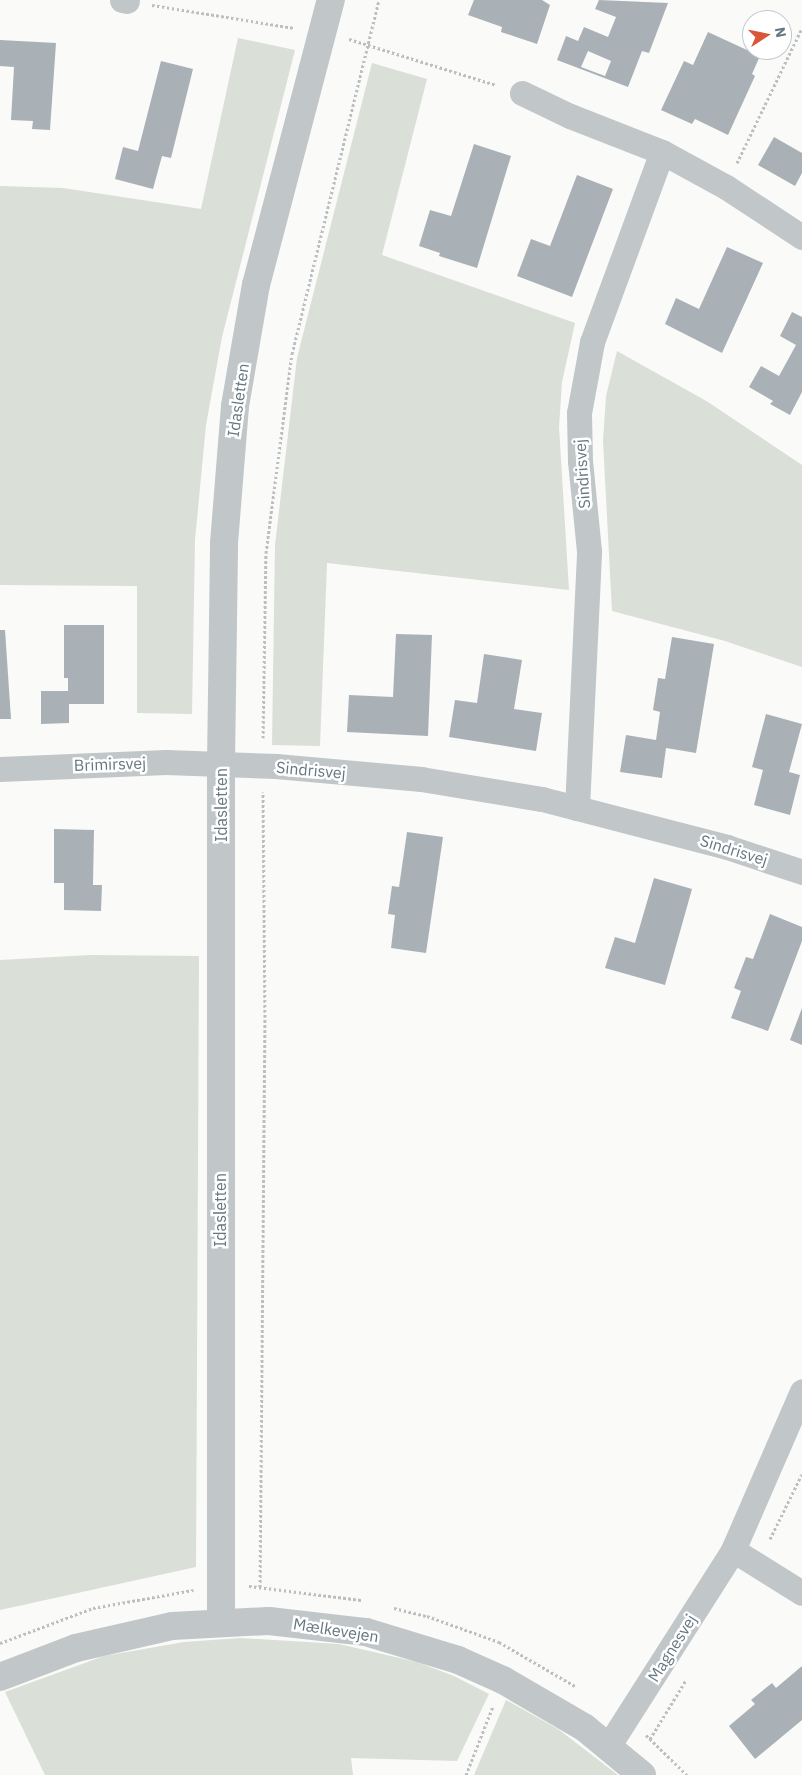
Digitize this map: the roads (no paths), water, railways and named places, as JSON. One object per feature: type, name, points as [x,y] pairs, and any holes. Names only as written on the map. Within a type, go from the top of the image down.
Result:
[{"type":"street","name":"Idasletten","points":[[221,1621],[221,764],[224,543],[235,406],[256,285],[331,0]]},
{"type":"street","points":[[522,94],[570,116],[662,152],[726,187],[802,237]]},
{"type":"street","name":"Sindrisvej","points":[[577,808],[589,551],[580,461],[579,412],[592,342],[662,152]]},
{"type":"street","name":"Brimirsvej","points":[[0,769],[166,762],[221,764]]},
{"type":"street","name":"Sindrisvej","points":[[221,764],[421,779],[577,808],[728,847],[802,872]]},
{"type":"street","name":"Magnesvej","points":[[609,1745],[733,1550],[802,1391]]},
{"type":"street","points":[[733,1550],[802,1593]]},
{"type":"street","name":"Mælkevejen","points":[[0,1677],[76,1648],[123,1635],[221,1621],[318,1624],[366,1632],[458,1660],[503,1680],[543,1701],[609,1745],[642,1775]]}]
